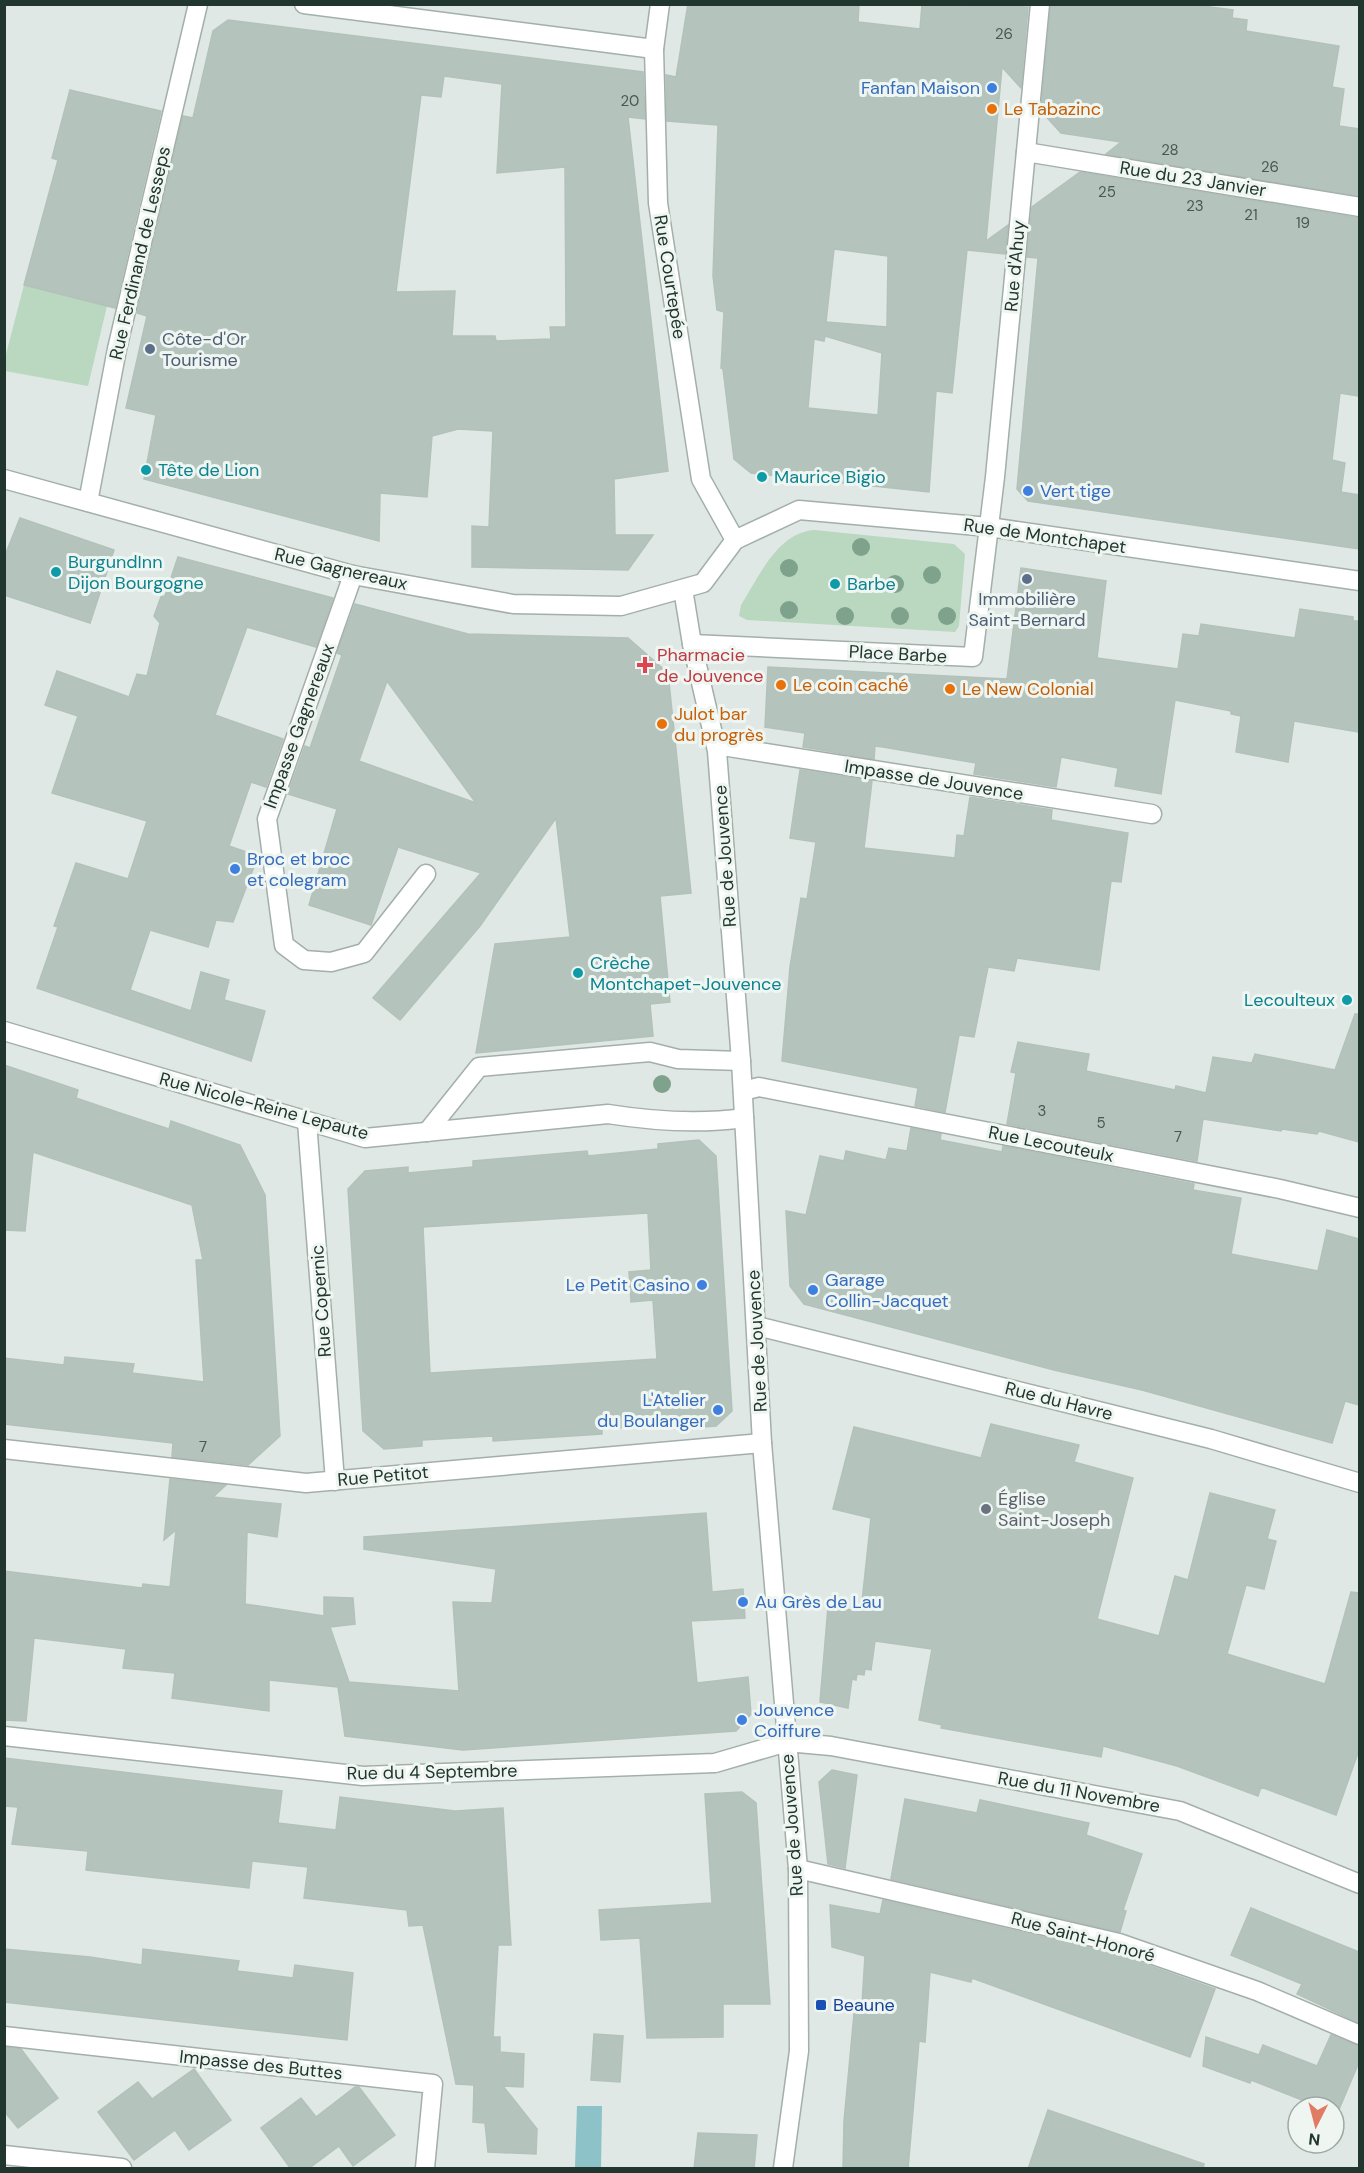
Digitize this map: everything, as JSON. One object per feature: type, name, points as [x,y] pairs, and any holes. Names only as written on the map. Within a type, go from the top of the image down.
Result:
[{"type":"street","name":"Rue Ferdinand de Lesseps","points":[[88,502],[117,349],[198,4]]},
{"type":"street","points":[[304,4],[654,49]]},
{"type":"street","name":"Rue Courtepée","points":[[660,4],[654,49],[658,203],[701,479],[735,540]]},
{"type":"street","name":"Rue d'Ahuy","points":[[988,527],[1040,4]]},
{"type":"street","name":"Rue du 23 Janvier","points":[[1026,152],[1359,207]]},
{"type":"street","name":"Rue Gagnereaux","points":[[4,479],[353,575],[513,604],[621,606],[683,589]]},
{"type":"street","name":"Rue de Montchapet","points":[[735,540],[799,510],[988,527],[1359,581]]},
{"type":"street","name":"Place Barbe","points":[[692,644],[973,657],[988,527]]},
{"type":"street","points":[[683,589],[703,583],[735,540]]},
{"type":"street","name":"Impasse Gagnereaux","points":[[353,575],[267,819],[284,945],[304,960],[331,962],[364,953],[426,874]]},
{"type":"street","name":"Rue de Jouvence","points":[[683,589],[692,644],[716,745],[743,1091],[762,1443],[798,1869],[799,2051],[783,2169]]},
{"type":"street","name":"Impasse de Jouvence","points":[[716,745],[1152,814]]},
{"type":"street","name":"Rue Nicole-Reine Lepaute","points":[[4,1031],[365,1138],[608,1114],[638,1119],[725,1120],[744,1118]]},
{"type":"street","points":[[427,1132],[479,1067],[650,1052],[678,1059],[741,1061]]},
{"type":"street","name":"Rue Lecouteulx","points":[[743,1091],[759,1087],[1280,1189],[1359,1208]]},
{"type":"street","name":"Rue Copernic","points":[[307,1122],[335,1481]]},
{"type":"street","name":"Rue du Havre","points":[[757,1326],[1211,1439],[1359,1483]]},
{"type":"street","name":"Rue Petitot","points":[[4,1449],[306,1483],[762,1443]]},
{"type":"street","name":"Rue du 4 Septembre","points":[[4,1736],[363,1776],[716,1763],[787,1743]]},
{"type":"street","name":"Rue du 11 Novembre","points":[[787,1743],[831,1746],[1180,1810],[1359,1884]]},
{"type":"street","name":"Rue Saint-Honoré","points":[[798,1869],[1119,1943],[1257,1991],[1359,2035]]},
{"type":"street","name":"Impasse des Buttes","points":[[4,2036],[433,2084],[425,2169]]},
{"type":"street","points":[[4,2155],[122,2169]]},
{"type":"green space","points":[[24,285],[107,306],[88,386],[5,371],[5,358]]},
{"type":"green space","points":[[814,530],[954,544],[965,554],[959,626],[955,632],[747,620],[739,616],[741,605],[770,558],[790,539]]},
{"type":"water","points":[[577,2106],[602,2106],[601,2168],[575,2167]]},
{"type":"building","points":[[688,4],[859,4],[858,22],[920,29],[922,4],[1028,7],[1021,88],[1002,67],[986,241],[1008,225],[1005,254],[967,250],[952,393],[936,391],[929,492],[751,473],[734,459],[723,369],[721,368],[724,312],[717,310],[713,276],[718,125],[667,121],[666,75],[676,77]],"holes":[[[834,249],[888,256],[887,327],[826,322]],[[825,336],[882,353],[878,415],[808,408],[814,339],[824,341]]]},
{"type":"building","points":[[1051,4],[1187,4],[1233,10],[1232,18],[1247,20],[1246,31],[1339,46],[1332,87],[1344,89],[1339,126],[1359,129],[1359,196],[1106,154],[1121,142],[1061,133],[1041,111]]},
{"type":"building","points":[[228,20],[643,72],[645,119],[628,117],[668,471],[614,479],[615,535],[653,535],[628,570],[472,567],[472,526],[489,527],[493,431],[458,429],[432,436],[427,497],[380,493],[379,541],[144,479],[156,415],[126,408],[147,316],[137,313],[183,116],[193,118],[213,31]],"holes":[[[444,76],[502,84],[497,173],[565,167],[566,327],[550,327],[551,339],[496,341],[495,336],[452,336],[455,291],[396,292],[421,95],[441,97]]]},
{"type":"building","points":[[70,90],[161,111],[115,308],[24,285],[58,160],[52,158]]},
{"type":"building","points":[[1080,172],[1359,218],[1359,396],[1340,393],[1332,460],[1345,463],[1341,492],[1359,495],[1359,549],[1028,501],[1017,489],[1038,258],[1027,257],[1032,207]]},
{"type":"building","name":"BurgundInn Dijon Bourgogne","points":[[20,518],[114,550],[90,623],[4,595],[4,558]]},
{"type":"building","points":[[178,557],[333,598],[316,647],[247,627],[215,715],[283,739],[266,787],[251,782],[229,846],[258,856],[233,922],[216,920],[208,947],[150,930],[130,990],[191,1011],[201,972],[229,980],[224,1000],[265,1011],[251,1061],[37,988],[58,927],[54,926],[76,863],[128,879],[147,821],[52,793],[78,716],[45,705],[57,671],[129,697],[137,674],[147,676],[160,623],[154,616],[161,597],[165,596]]},
{"type":"building","points":[[1021,568],[1106,581],[1097,658],[1178,669],[1183,634],[1199,636],[1201,624],[1295,638],[1300,609],[1353,617],[1353,621],[1359,621],[1359,732],[1294,721],[1288,762],[1236,752],[1241,716],[1231,714],[1231,711],[1175,700],[1161,794],[1115,786],[1118,768],[1061,757],[1056,787],[974,774],[976,763],[883,747],[875,746],[874,759],[803,747],[805,733],[765,727],[768,667],[1007,679]]},
{"type":"building","points":[[355,604],[468,634],[628,638],[668,673],[691,893],[660,896],[670,1002],[650,1004],[653,1036],[476,1053],[495,944],[570,937],[556,818],[480,926],[400,1020],[373,998],[481,873],[398,847],[371,925],[309,905],[337,809],[288,794],[305,746],[310,748],[342,655],[337,653]],"holes":[[[387,681],[476,803],[359,761]]]},
{"type":"building","points":[[800,770],[872,781],[864,848],[955,858],[957,835],[964,836],[970,797],[1052,810],[1051,820],[1128,833],[1121,882],[1111,881],[1099,970],[1017,958],[1014,971],[988,967],[974,1037],[959,1035],[945,1112],[915,1106],[918,1088],[782,1061],[790,967],[801,898],[807,899],[816,842],[790,838]]},
{"type":"building","points":[[1355,1014],[1359,1014],[1359,1142],[1319,1131],[1317,1134],[1282,1129],[1281,1131],[1203,1119],[1197,1161],[1007,1124],[1016,1073],[1011,1072],[1018,1042],[1089,1054],[1086,1071],[1175,1090],[1176,1086],[1206,1093],[1213,1057],[1252,1063],[1255,1054],[1335,1070]]},
{"type":"building","points":[[4,1065],[78,1090],[76,1098],[120,1113],[169,1129],[171,1121],[240,1145],[265,1195],[280,1436],[248,1465],[172,1457],[173,1443],[4,1424],[4,1358],[64,1365],[65,1357],[134,1364],[132,1373],[204,1382],[196,1260],[203,1260],[192,1205],[33,1152],[25,1231],[4,1230]]},
{"type":"building","points":[[911,1128],[941,1134],[940,1140],[1002,1152],[1003,1146],[1194,1184],[1193,1190],[1241,1198],[1231,1254],[1318,1271],[1327,1230],[1359,1239],[1359,1405],[1345,1401],[1332,1443],[1142,1390],[1054,1370],[804,1304],[790,1286],[786,1211],[806,1215],[820,1156],[844,1161],[846,1151],[886,1160],[889,1148],[907,1151]]},
{"type":"building","points":[[699,1140],[716,1156],[732,1411],[716,1426],[672,1429],[672,1424],[602,1429],[602,1434],[493,1441],[493,1436],[422,1440],[422,1446],[384,1449],[363,1431],[348,1189],[365,1171],[408,1167],[408,1173],[473,1167],[473,1161],[587,1151],[588,1156],[658,1149],[658,1144]],"holes":[[[648,1213],[651,1270],[629,1272],[631,1302],[653,1300],[657,1359],[430,1373],[423,1227]]]},
{"type":"building","points":[[991,1424],[1079,1445],[1074,1462],[1133,1478],[1097,1619],[1159,1636],[1175,1576],[1188,1580],[1210,1493],[1275,1510],[1267,1539],[1276,1541],[1264,1589],[1246,1585],[1227,1654],[1325,1684],[1351,1592],[1359,1593],[1359,1750],[1336,1815],[1261,1787],[1258,1796],[1177,1766],[1103,1746],[1101,1757],[941,1728],[942,1725],[919,1720],[932,1649],[875,1641],[871,1670],[865,1669],[864,1675],[857,1674],[856,1680],[852,1679],[848,1708],[820,1702],[828,1607],[861,1611],[871,1518],[833,1509],[854,1427],[981,1458]]},
{"type":"building","points":[[170,1479],[226,1485],[213,1497],[281,1504],[277,1537],[247,1532],[245,1604],[324,1616],[324,1597],[353,1598],[355,1624],[330,1627],[349,1682],[459,1691],[453,1602],[492,1603],[496,1569],[364,1549],[364,1537],[706,1513],[712,1592],[743,1589],[745,1618],[691,1621],[697,1683],[748,1677],[751,1714],[736,1731],[463,1750],[345,1736],[338,1687],[269,1680],[269,1711],[172,1698],[175,1673],[123,1668],[126,1649],[34,1638],[26,1721],[4,1720],[4,1571],[142,1588],[143,1584],[170,1587],[176,1530],[164,1540]]},
{"type":"building","points":[[4,1758],[282,1791],[278,1823],[336,1830],[340,1797],[455,1811],[503,1808],[511,1945],[498,1945],[493,2037],[500,2037],[500,2052],[524,2054],[523,2087],[503,2086],[537,2129],[536,2154],[488,2152],[485,2123],[473,2122],[474,2085],[456,2084],[423,1925],[409,1926],[407,1910],[304,1898],[308,1867],[252,1861],[249,1888],[86,1870],[88,1851],[12,1844],[18,1807],[4,1806]]},
{"type":"building","points":[[832,1770],[857,1775],[845,1868],[828,1864],[819,1782]]},
{"type":"building","points":[[742,1792],[756,1803],[770,2004],[723,2004],[723,2037],[647,2038],[640,1938],[601,1940],[599,1910],[712,1903],[705,1794]]},
{"type":"building","points":[[905,1799],[977,1813],[980,1800],[1089,1823],[1086,1835],[1142,1854],[1123,1910],[1126,1911],[1120,1932],[891,1879]]},
{"type":"building","points":[[883,1900],[1116,1954],[1215,1989],[1190,2057],[972,1978],[971,1982],[930,1972],[925,2042],[919,2041],[908,2169],[843,2169],[844,2121],[854,2014],[862,2004],[865,1956],[832,1947],[830,1905],[880,1914]]},
{"type":"building","points":[[1251,1908],[1359,1952],[1359,2023],[1297,1994],[1302,1984],[1231,1955]]},
{"type":"building","points":[[4,1949],[90,1957],[142,1965],[143,1949],[239,1961],[237,1971],[293,1978],[295,1965],[353,1973],[347,2040],[4,2002]]},
{"type":"building","points":[[594,2034],[623,2036],[620,2082],[591,2080]]},
{"type":"building","points":[[1331,2035],[1359,2046],[1359,2062],[1345,2095],[1289,2095],[1251,2080],[1250,2083],[1203,2066],[1206,2037],[1259,2055],[1263,2045],[1317,2066]]},
{"type":"building","points":[[4,2047],[21,2049],[58,2098],[18,2128],[4,2111]]},
{"type":"building","points":[[194,2069],[231,2120],[189,2150],[175,2130],[134,2160],[98,2112],[138,2082],[152,2099]]},
{"type":"building","points":[[355,2087],[359,2087],[395,2135],[353,2166],[339,2146],[308,2169],[291,2169],[261,2128],[301,2098],[316,2117]]},
{"type":"building","points":[[1048,2110],[1204,2164],[1203,2169],[1028,2169]]},
{"type":"building","points":[[698,2133],[757,2135],[754,2169],[694,2169]]},
{"type":"place","name":"Fanfan Maison","points":[[992,88]]},
{"type":"place","name":"Le Tabazinc","points":[[992,109]]},
{"type":"place","name":"Côte-d'Or Tourisme","points":[[150,349]]},
{"type":"place","name":"Tête de Lion","points":[[146,470]]},
{"type":"place","name":"Maurice Bigio","points":[[762,477]]},
{"type":"place","name":"Vert tige","points":[[1028,491]]},
{"type":"place","name":"BurgundInn Dijon Bourgogne","points":[[56,572]]},
{"type":"place","name":"Immobilière Saint-Bernard","points":[[1027,579]]},
{"type":"place","name":"Barbe","points":[[835,584]]},
{"type":"place","name":"Pharmacie de Jouvence","points":[[645,665]]},
{"type":"place","name":"Le coin caché","points":[[781,685]]},
{"type":"place","name":"Le New Colonial","points":[[950,689]]},
{"type":"place","name":"Julot bar du progrès","points":[[662,724]]},
{"type":"place","name":"Broc et broc et colegram","points":[[235,869]]},
{"type":"place","name":"Crèche Montchapet-Jouvence","points":[[578,973]]},
{"type":"place","name":"Lecoulteux","points":[[1347,1000]]},
{"type":"place","name":"Le Petit Casino","points":[[702,1285]]},
{"type":"place","name":"Garage Collin-Jacquet","points":[[813,1290]]},
{"type":"place","name":"L'Atelier du Boulanger","points":[[718,1410]]},
{"type":"place","name":"Église Saint-Joseph","points":[[986,1509]]},
{"type":"place","name":"Au Grès de Lau","points":[[743,1602]]},
{"type":"place","name":"Jouvence Coiffure","points":[[742,1720]]},
{"type":"place","name":"Beaune","points":[[821,2005]]}]
